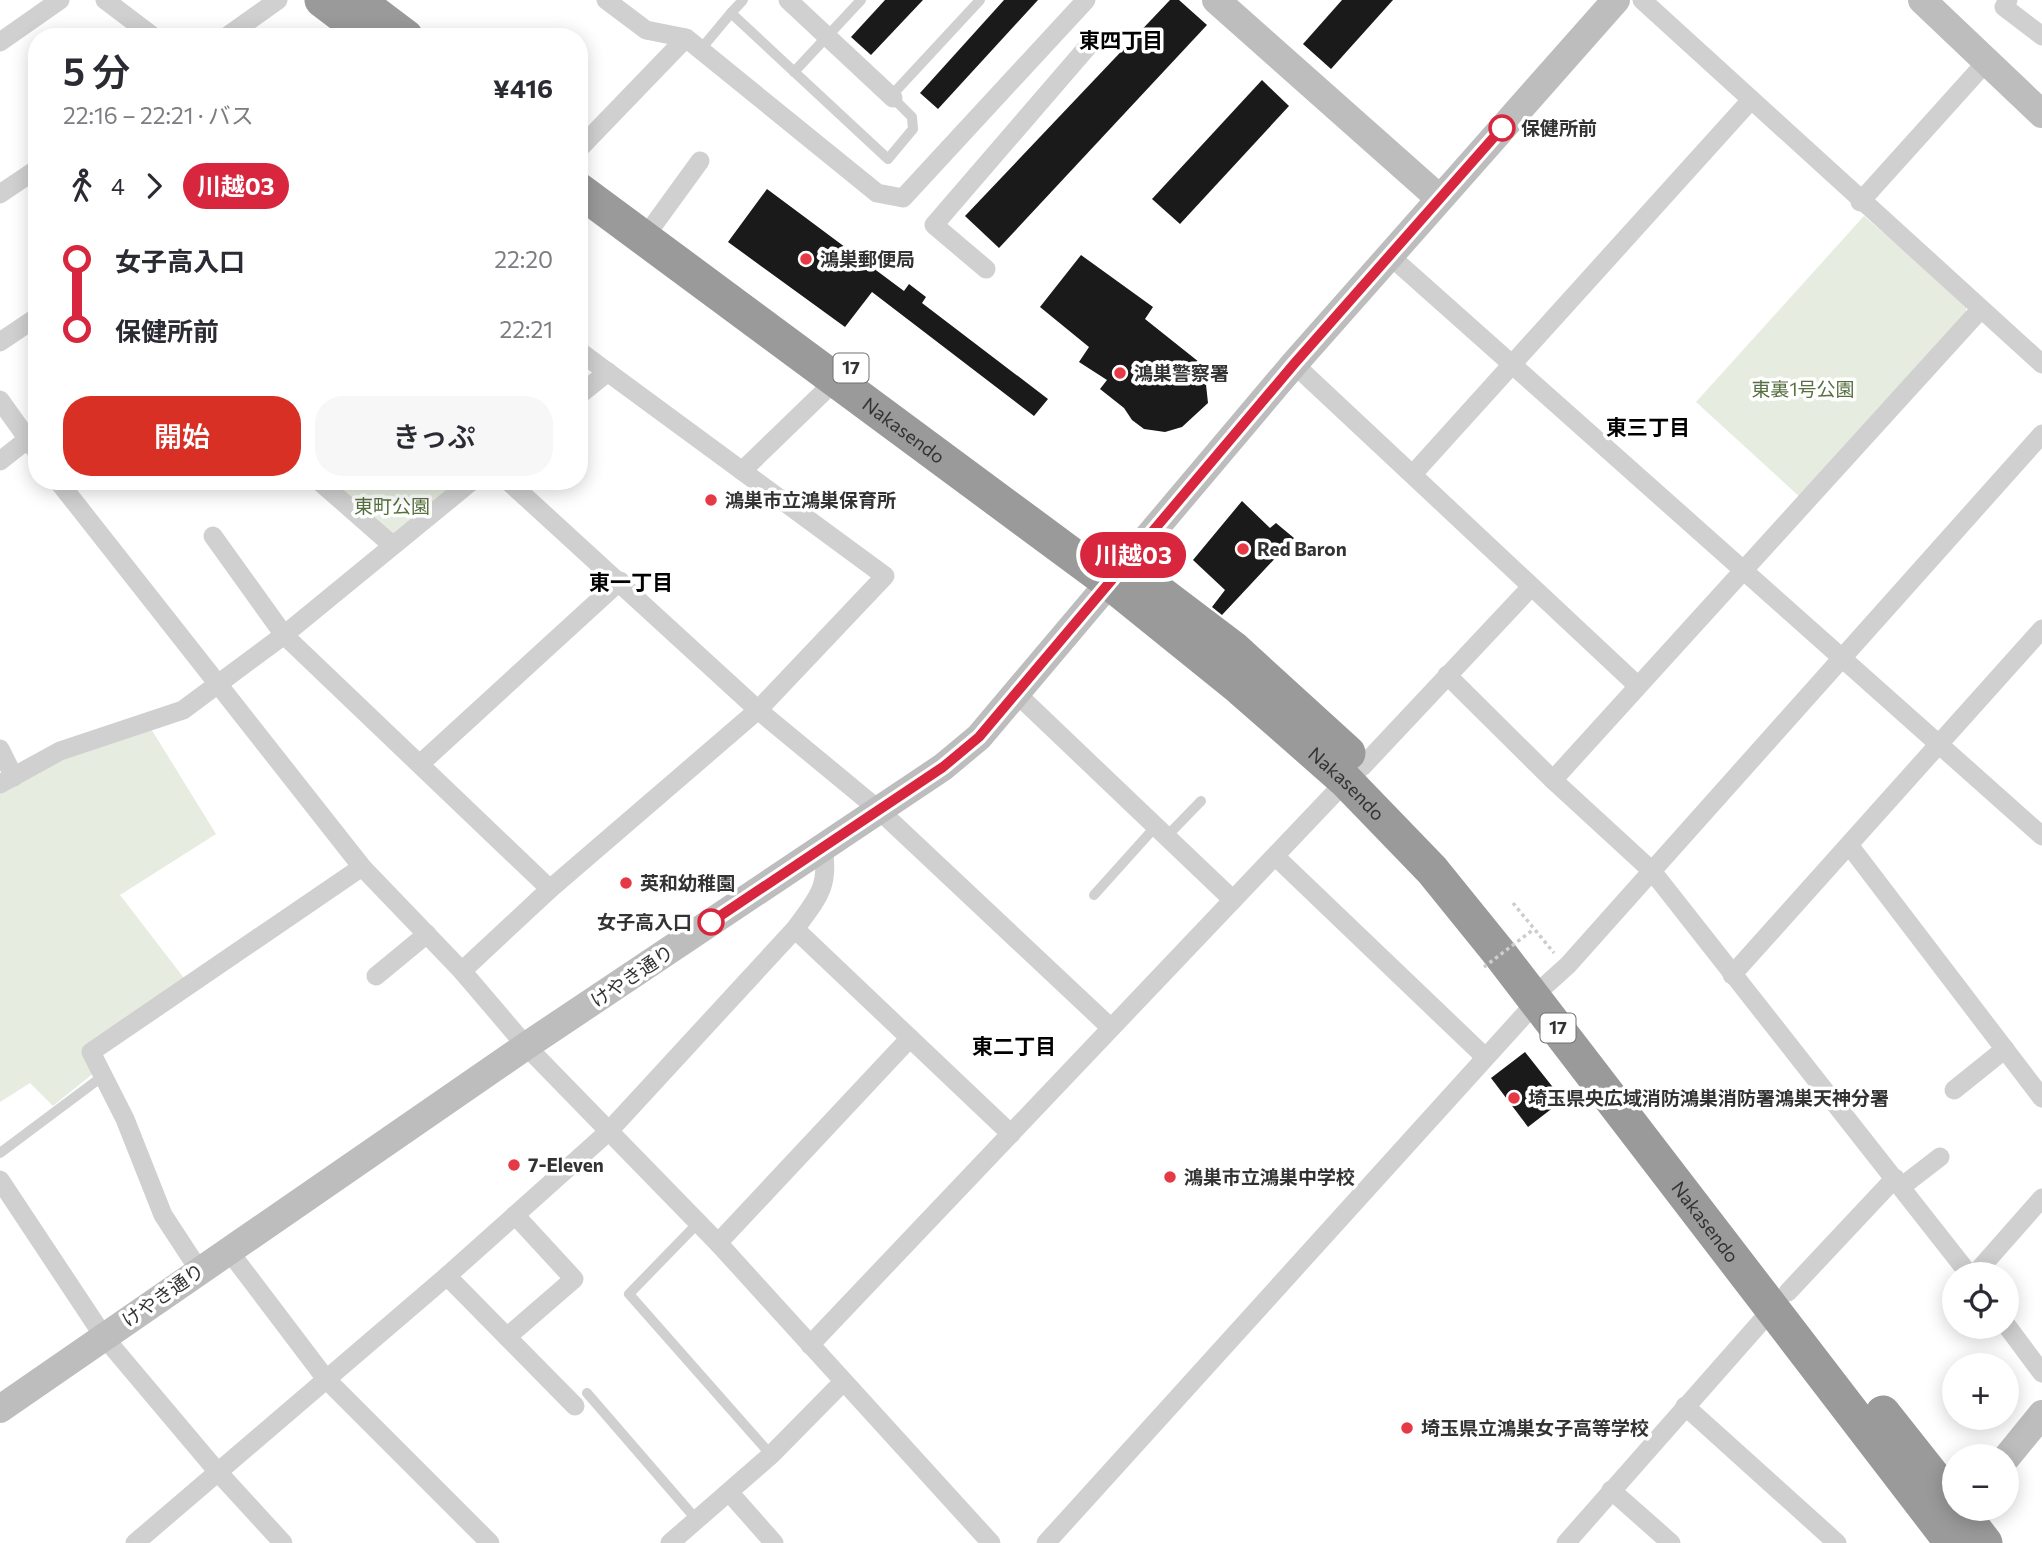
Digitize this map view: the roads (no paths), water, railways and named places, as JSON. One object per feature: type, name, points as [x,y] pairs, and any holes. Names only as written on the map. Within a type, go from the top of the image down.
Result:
[{"type":"highway","points":[[322,0],[359,28]]},
{"type":"highway","points":[[357,0],[394,28]]},
{"type":"highway","name":"Nakasendo","points":[[588,175],[655,223],[1117,575]]},
{"type":"highway","name":"Nakasendo","points":[[588,197],[836,380],[1117,575],[1234,649],[1354,774],[1432,870],[1547,980],[1781,1300],[1953,1522],[1985,1543]]},
{"type":"main road","points":[[1216,0],[1439,198]]},
{"type":"main road","name":"けやき通り","points":[[0,1409],[526,1046],[879,810],[979,737],[1018,695],[1294,364],[1616,0]]},
{"type":"main road","points":[[1922,0],[2042,114]]},
{"type":"main road","points":[[2018,1444],[2042,1414]]},
{"type":"street","points":[[0,42],[60,0]]},
{"type":"street","points":[[105,0],[142,28]]},
{"type":"street","points":[[239,28],[278,0]]},
{"type":"street","points":[[606,0],[646,30],[694,43],[877,193],[903,198],[1086,0]]},
{"type":"street","points":[[788,0],[893,98]]},
{"type":"street","points":[[1642,0],[1860,202],[2042,364]]},
{"type":"street","points":[[2008,0],[2004,7],[2042,36]]},
{"type":"street","points":[[588,141],[694,43]]},
{"type":"street","points":[[986,269],[934,225],[1090,44]]},
{"type":"street","points":[[1860,202],[1987,61]]},
{"type":"street","points":[[1016,76],[1040,100]]},
{"type":"street","points":[[1413,474],[1751,100]]},
{"type":"street","points":[[655,223],[700,162]]},
{"type":"street","points":[[0,194],[28,175]]},
{"type":"street","points":[[1389,255],[1743,567],[2042,836]]},
{"type":"street","points":[[1553,780],[1743,567],[1980,310]]},
{"type":"street","points":[[0,342],[28,323]]},
{"type":"street","points":[[462,971],[550,889],[758,710],[885,576],[588,358]]},
{"type":"street","points":[[1294,364],[1638,686]]},
{"type":"street","points":[[588,388],[608,372]]},
{"type":"street","points":[[743,471],[836,380]]},
{"type":"street","points":[[0,400],[28,439]]},
{"type":"street","points":[[1046,1543],[1484,1056],[1547,980],[1568,965],[2042,434]]},
{"type":"street","points":[[0,461],[28,447]]},
{"type":"street","points":[[65,490],[362,867],[462,971],[526,1046],[718,1243],[991,1543]]},
{"type":"street","points":[[329,490],[392,545]]},
{"type":"street","points":[[0,749],[7,780],[60,751],[183,710],[284,635],[461,490]]},
{"type":"street","points":[[518,490],[758,710],[879,810],[1111,1028]]},
{"type":"street","points":[[214,536],[284,635],[550,889]]},
{"type":"street","points":[[419,764],[620,581]]},
{"type":"street","points":[[810,1345],[1531,587]]},
{"type":"street","points":[[1732,975],[2042,629]]},
{"type":"street","points":[[1447,675],[1553,780],[1652,871],[1962,1262]]},
{"type":"street","points":[[1018,695],[1233,900]]},
{"type":"street","points":[[1849,845],[2042,1098]]},
{"type":"street","points":[[135,1543],[447,1276],[608,1132],[795,929],[817,899],[828,872],[823,848]]},
{"type":"street","points":[[1275,856],[1484,1056]]},
{"type":"street","points":[[199,1270],[163,1214],[125,1119],[91,1052],[362,867]]},
{"type":"street","points":[[795,929],[1011,1134]]},
{"type":"street","points":[[376,976],[427,934]]},
{"type":"street","points":[[718,1243],[909,1038]]},
{"type":"street","points":[[1954,1090],[2005,1049]]},
{"type":"street","points":[[1566,1543],[1781,1300],[1898,1182],[1940,1157]]},
{"type":"street","points":[[0,1180],[104,1336],[270,1539]]},
{"type":"street","points":[[1984,1262],[2038,1210]]},
{"type":"street","points":[[507,1338],[574,1279],[515,1215]]},
{"type":"street","points":[[229,1251],[326,1378],[490,1543]]},
{"type":"street","points":[[447,1276],[507,1338],[581,1399]]},
{"type":"street","points":[[2017,1339],[2042,1373]]},
{"type":"street","points":[[670,1543],[771,1455],[843,1382]]},
{"type":"street","points":[[1685,1406],[1837,1543]]},
{"type":"street","points":[[1611,1490],[1671,1543]]},
{"type":"street","points":[[729,1492],[774,1543]]},
{"type":"lane","points":[[694,43],[743,0]]},
{"type":"lane","points":[[794,72],[861,0]]},
{"type":"lane","points":[[731,13],[888,159],[913,129],[912,117],[891,96],[980,0]]},
{"type":"lane","points":[[1094,895],[1161,831],[1201,801]]},
{"type":"lane","points":[[0,1153],[103,1076]]},
{"type":"lane","points":[[698,1223],[629,1294],[771,1455]]},
{"type":"lane","points":[[581,1399],[696,1519]]},
{"type":"place","name":"保健所前","points":[[1502,128]]},
{"type":"place","name":"鴻巣郵便局","points":[[806,259]]},
{"type":"place","name":"鴻巣警察署","points":[[1120,373]]},
{"type":"place","name":"鴻巣市立鴻巣保育所","points":[[711,500]]},
{"type":"place","name":"Red Baron","points":[[1243,549]]},
{"type":"place","name":"英和幼稚園","points":[[626,883]]},
{"type":"place","name":"女子高入口","points":[[711,922]]},
{"type":"place","name":"埼玉県央広域消防鴻巣消防署鴻巣天神分署","points":[[1514,1098]]},
{"type":"place","name":"7-Eleven","points":[[514,1165]]},
{"type":"place","name":"鴻巣市立鴻巣中学校","points":[[1170,1177]]},
{"type":"place","name":"埼玉県立鴻巣女子高等学校","points":[[1407,1428]]},
{"type":"district","name":"東四丁目","points":[[1121,41]]},
{"type":"district","name":"東三丁目","points":[[1648,428]]},
{"type":"district","name":"東一丁目","points":[[631,583]]},
{"type":"district","name":"東二丁目","points":[[1014,1047]]},
{"type":"park label","name":"東裏1号公園","points":[[1803,389]]},
{"type":"park label","name":"東町公園","points":[[392,506]]}]
